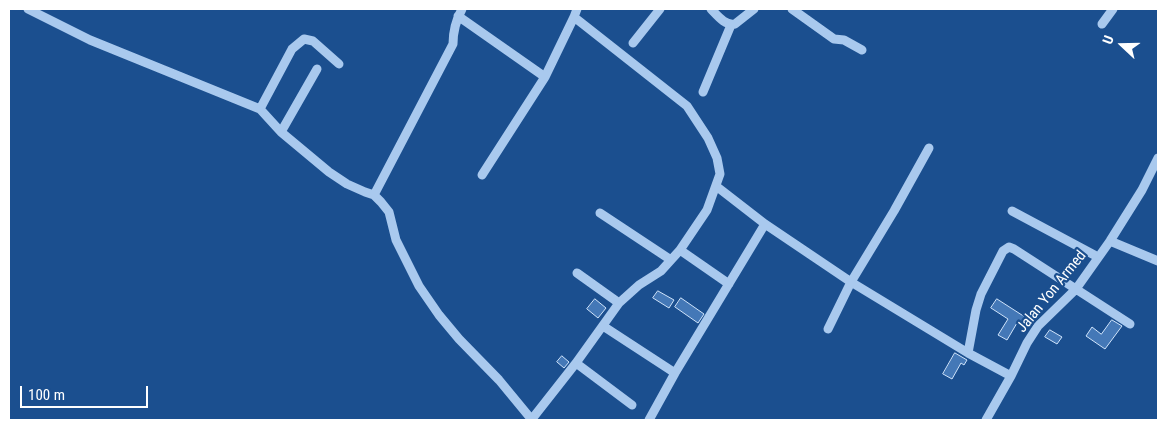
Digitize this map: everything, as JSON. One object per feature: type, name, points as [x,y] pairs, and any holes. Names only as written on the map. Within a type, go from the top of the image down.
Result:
[{"type":"street","points":[[28,9],[90,40],[260,109],[281,132],[329,172],[364,192],[374,195],[389,212],[396,240],[419,286],[439,315],[532,419],[576,363],[619,303],[639,285],[661,271],[680,250],[707,210],[720,174],[717,158],[708,138],[686,106],[575,13],[545,77],[482,175]]},
{"type":"street","points":[[633,43],[660,9]]},
{"type":"street","points":[[711,9],[731,25]]},
{"type":"street","points":[[703,92],[731,25],[754,9]]},
{"type":"street","points":[[792,9],[834,40],[846,41],[862,50]]},
{"type":"street","points":[[1102,24],[1112,9]]},
{"type":"street","points":[[374,195],[453,44],[453,33],[460,12],[545,77]]},
{"type":"street","points":[[260,109],[292,49],[304,39],[313,41],[339,64]]},
{"type":"street","points":[[281,132],[317,69]]},
{"type":"street","points":[[828,329],[851,282],[929,148]]},
{"type":"street","name":"Jalan Yon Armed","points":[[986,420],[1038,326],[1076,289],[1110,241],[1142,190],[1158,158]]},
{"type":"street","points":[[716,186],[765,224],[851,282],[968,353],[1011,376]]},
{"type":"street","points":[[1012,210],[1098,257]]},
{"type":"street","points":[[600,214],[671,260]]},
{"type":"street","points":[[649,420],[675,373],[765,224]]},
{"type":"street","points":[[1110,241],[1158,261]]},
{"type":"street","points":[[968,353],[981,294],[1003,251],[1009,247],[1014,248],[1130,324]]},
{"type":"street","points":[[680,250],[729,284]]},
{"type":"street","points":[[577,273],[619,303]]},
{"type":"street","points":[[603,326],[675,373]]},
{"type":"street","points":[[576,363],[632,405]]},
{"type":"building","points":[[658,291],[674,300],[669,308],[653,298]]},
{"type":"building","points":[[681,298],[704,314],[698,323],[675,307]]},
{"type":"building","points":[[595,299],[606,308],[598,318],[587,309]]},
{"type":"building","points":[[997,299],[1025,317],[1019,325],[1017,323],[1007,340],[998,335],[1008,319],[991,308]]},
{"type":"building","points":[[1112,320],[1122,326],[1105,349],[1086,336],[1092,327],[1101,334]]},
{"type":"building","points":[[1050,330],[1062,337],[1057,344],[1045,337]]},
{"type":"building","points":[[955,353],[967,360],[964,365],[961,363],[952,379],[943,374]]},
{"type":"building","points":[[562,356],[569,362],[564,368],[557,362]]}]
